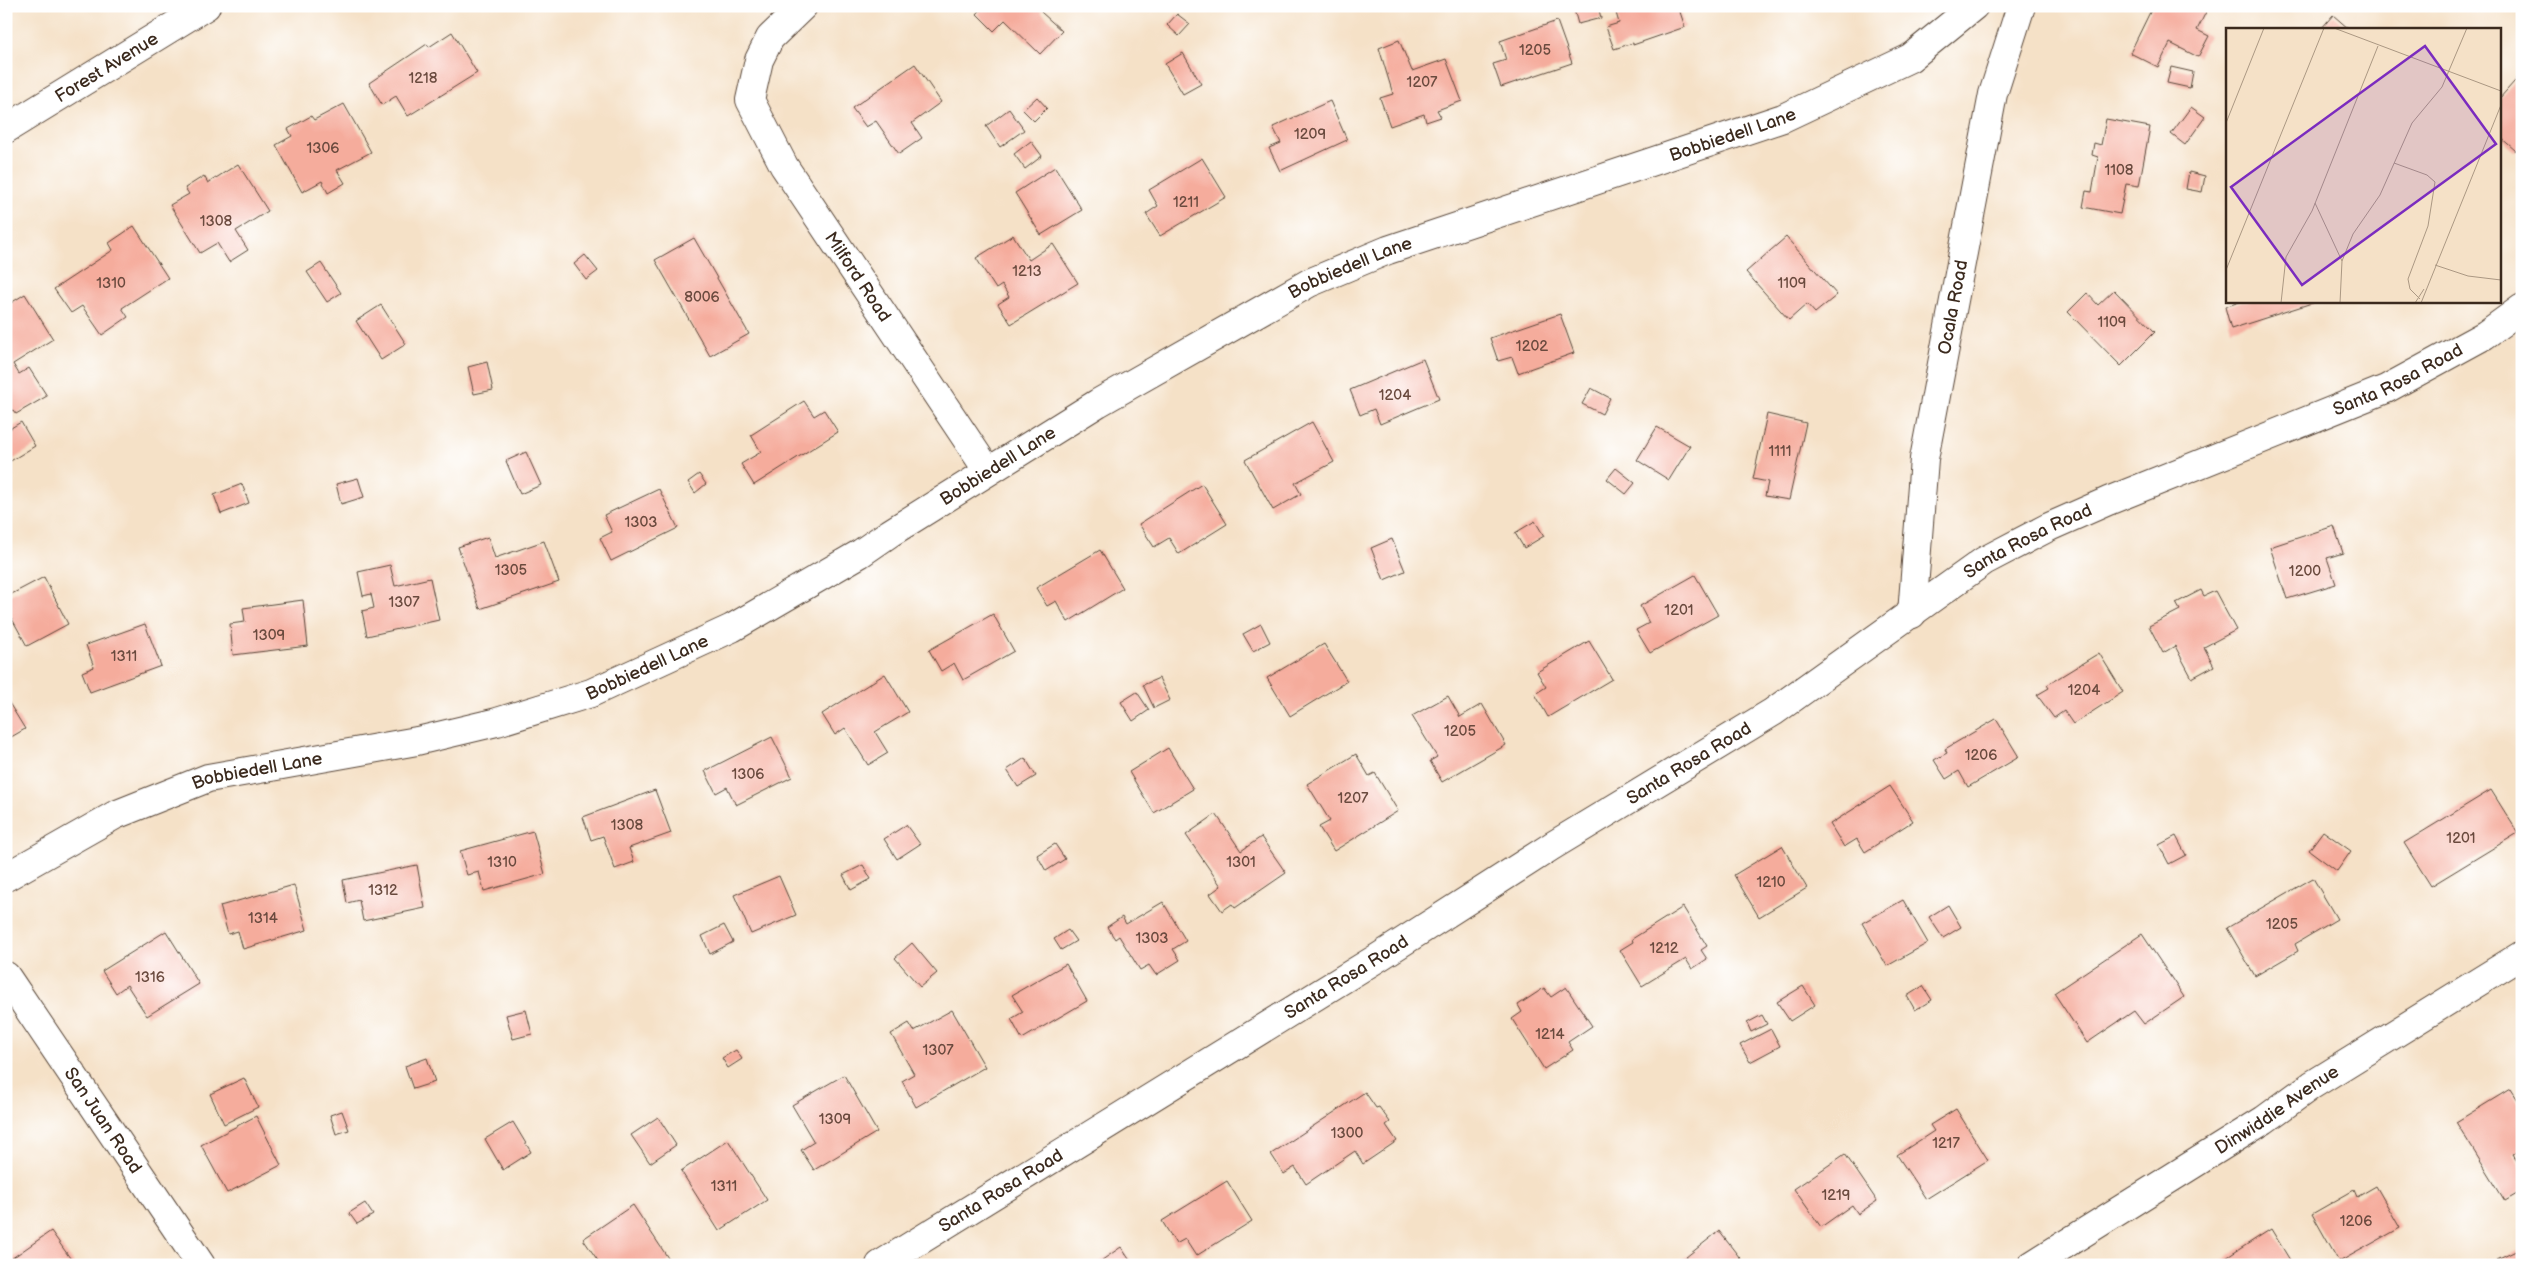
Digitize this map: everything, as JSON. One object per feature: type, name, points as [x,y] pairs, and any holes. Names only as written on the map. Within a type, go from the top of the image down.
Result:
[{"type":"street","name":"Forest Avenue","points":[[6,129],[206,6]]},
{"type":"street","name":"Milford Road","points":[[803,6],[770,38],[754,74],[750,100],[784,166],[988,471]]},
{"type":"street","name":"Bobbiedell Lane","points":[[6,877],[115,815],[208,778],[417,742],[497,722],[591,693],[732,628],[861,553],[1098,403],[1309,284],[1388,250],[1783,118],[1910,58],[1974,6]]},
{"type":"street","name":"Ocala Road","points":[[1912,614],[1924,459],[1993,94],[2021,6]]},
{"type":"street","name":"Santa Rosa Road","points":[[880,1265],[1379,957],[1552,846],[1773,712],[1984,562],[2049,527],[2386,389],[2485,335],[2522,308]]},
{"type":"street","name":"Dinwiddie Avenue","points":[[2032,1265],[2264,1120],[2312,1084],[2522,955]]},
{"type":"street","name":"San Juan Road","points":[[6,976],[201,1265]]},
{"type":"building","points":[[984,6],[1046,6],[1041,12],[1062,31],[1040,54],[1005,20],[994,31],[977,14]]},
{"type":"building","points":[[1573,6],[1598,6],[1601,18],[1578,24]]},
{"type":"building","points":[[1614,6],[1678,6],[1685,27],[1633,45],[1633,43],[1614,49],[1606,27],[1619,23]]},
{"type":"building","points":[[2153,6],[2209,6],[2197,30],[2209,36],[2198,57],[2170,43],[2158,67],[2130,53]]},
{"type":"building","points":[[1177,14],[1190,24],[1179,36],[1167,25]]},
{"type":"building","points":[[2333,15],[2348,28],[2322,28]]},
{"type":"building","points":[[1557,21],[1572,63],[1501,87],[1493,64],[1506,60],[1500,41]]},
{"type":"building","points":[[452,32],[477,73],[408,116],[396,96],[382,105],[369,83],[427,44],[429,47]]},
{"type":"building","points":[[1399,40],[1412,71],[1446,59],[1462,101],[1437,110],[1441,117],[1426,122],[1424,114],[1390,126],[1380,98],[1393,94],[1379,48]]},
{"type":"building","points":[[1183,53],[1201,84],[1183,94],[1165,64]]},
{"type":"building","points":[[915,64],[941,102],[912,123],[922,138],[899,154],[876,121],[866,127],[852,108]]},
{"type":"building","points":[[2171,67],[2193,72],[2190,88],[2167,83]]},
{"type":"building","points":[[2522,73],[2522,144],[2516,151],[2500,137],[2500,127],[2503,123],[2500,121],[2500,98]]},
{"type":"building","points":[[1037,97],[1047,108],[1034,121],[1023,110]]},
{"type":"building","points":[[1330,101],[1347,140],[1280,171],[1269,148],[1281,143],[1273,127]]},
{"type":"building","points":[[344,104],[371,152],[337,170],[345,183],[328,193],[322,181],[302,192],[276,145],[292,136],[288,129],[311,116],[314,120]]},
{"type":"building","points":[[2191,107],[2205,117],[2185,145],[2171,134]]},
{"type":"building","points":[[1009,109],[1024,130],[1000,147],[986,126]]},
{"type":"building","points":[[2106,119],[2150,127],[2139,186],[2126,184],[2120,214],[2083,207],[2086,191],[2092,192],[2098,157],[2092,155],[2094,143],[2101,145]]},
{"type":"building","points":[[1031,141],[1042,156],[1025,169],[1014,154]]},
{"type":"building","points":[[1202,158],[1226,197],[1160,236],[1146,214],[1158,206],[1149,190]]},
{"type":"building","points":[[238,164],[268,211],[236,231],[248,250],[229,262],[217,243],[200,253],[170,205],[189,194],[185,188],[204,176],[208,183]]},
{"type":"building","points":[[1055,167],[1082,210],[1041,235],[1015,193]]},
{"type":"building","points":[[2189,172],[2205,176],[2202,192],[2186,189]]},
{"type":"building","points":[[134,226],[168,278],[122,308],[128,317],[102,335],[82,306],[71,313],[54,289],[113,250],[109,243]]},
{"type":"building","points":[[1013,235],[1029,260],[1053,244],[1078,283],[1011,324],[998,304],[1009,297],[1002,285],[996,289],[976,258]]},
{"type":"building","points":[[1786,237],[1837,295],[1815,313],[1807,304],[1789,320],[1746,272]]},
{"type":"building","points":[[694,238],[749,334],[710,356],[655,260]]},
{"type":"building","points":[[585,255],[598,271],[586,280],[574,264]]},
{"type":"building","points":[[321,263],[341,293],[327,302],[307,272]]},
{"type":"building","points":[[2114,290],[2155,332],[2121,366],[2068,312],[2087,293],[2098,305]]},
{"type":"building","points":[[25,294],[53,339],[13,364],[19,374],[29,368],[47,396],[16,414],[13,410],[9,412],[6,408],[6,306]]},
{"type":"building","points":[[2239,302],[2315,302],[2231,329],[2225,307]]},
{"type":"building","points":[[381,305],[406,344],[381,360],[356,321]]},
{"type":"building","points":[[1560,314],[1574,353],[1518,373],[1512,357],[1498,361],[1490,338]]},
{"type":"building","points":[[1423,359],[1439,399],[1380,424],[1374,409],[1360,415],[1350,390]]},
{"type":"building","points":[[487,362],[493,390],[474,394],[468,367]]},
{"type":"building","points":[[1591,388],[1610,398],[1602,414],[1582,404]]},
{"type":"building","points":[[804,401],[814,416],[824,410],[838,432],[754,485],[741,464],[761,452],[751,435]]},
{"type":"building","points":[[1767,414],[1806,423],[1789,500],[1765,496],[1768,482],[1753,479]]},
{"type":"building","points":[[21,422],[35,446],[9,462],[6,457],[6,431]]},
{"type":"building","points":[[1312,422],[1334,462],[1295,483],[1301,494],[1273,510],[1245,460]]},
{"type":"building","points":[[1657,427],[1690,446],[1669,480],[1637,460]]},
{"type":"building","points":[[526,452],[541,485],[520,494],[506,461]]},
{"type":"building","points":[[1616,468],[1635,483],[1626,494],[1607,479]]},
{"type":"building","points":[[699,474],[706,484],[695,493],[688,482]]},
{"type":"building","points":[[358,478],[364,497],[341,504],[336,484]]},
{"type":"building","points":[[242,484],[249,503],[221,514],[214,495]]},
{"type":"building","points":[[1202,484],[1227,524],[1179,554],[1169,538],[1154,547],[1139,524]]},
{"type":"building","points":[[659,489],[678,528],[611,561],[600,538],[612,532],[604,515]]},
{"type":"building","points":[[1535,521],[1544,536],[1524,548],[1515,533]]},
{"type":"building","points":[[2334,526],[2343,553],[2327,558],[2336,584],[2287,599],[2270,547]]},
{"type":"building","points":[[488,537],[495,558],[544,541],[559,582],[480,609],[458,547]]},
{"type":"building","points":[[1392,539],[1405,571],[1384,580],[1371,548]]},
{"type":"building","points":[[1100,550],[1123,588],[1068,622],[1056,601],[1047,606],[1036,588]]},
{"type":"building","points":[[390,565],[395,586],[430,578],[439,620],[367,636],[362,611],[374,608],[371,594],[363,596],[358,572]]},
{"type":"building","points":[[1695,575],[1718,615],[1650,653],[1636,630],[1649,623],[1640,606]]},
{"type":"building","points":[[44,577],[68,624],[27,646],[6,608],[6,597]]},
{"type":"building","points":[[2201,590],[2204,596],[2215,591],[2236,630],[2204,647],[2214,666],[2192,678],[2175,646],[2163,653],[2149,626],[2180,610],[2176,603]]},
{"type":"building","points":[[303,600],[308,646],[233,655],[230,624],[245,622],[243,608]]},
{"type":"building","points":[[993,614],[1014,651],[963,680],[954,663],[941,671],[929,650]]},
{"type":"building","points":[[145,624],[161,666],[90,692],[82,672],[94,667],[86,645]]},
{"type":"building","points":[[1261,624],[1270,642],[1253,651],[1243,634]]},
{"type":"building","points":[[1589,641],[1612,679],[1548,717],[1535,694],[1546,687],[1537,672]]},
{"type":"building","points":[[1324,644],[1347,681],[1290,716],[1267,678]]},
{"type":"building","points":[[2099,653],[2123,692],[2073,724],[2064,711],[2054,718],[2037,695],[2049,688],[2047,685]]},
{"type":"building","points":[[885,674],[908,712],[875,732],[888,753],[868,765],[845,728],[835,735],[822,714]]},
{"type":"building","points":[[1159,678],[1170,700],[1154,708],[1143,685]]},
{"type":"building","points":[[1137,692],[1149,710],[1133,721],[1121,702]]},
{"type":"building","points":[[1448,696],[1460,717],[1482,704],[1506,745],[1442,782],[1430,761],[1437,757],[1412,716]]},
{"type":"building","points":[[6,698],[25,729],[6,740]]},
{"type":"building","points":[[1996,719],[2019,757],[1968,787],[1959,771],[1946,779],[1934,760],[1947,753],[1945,749]]},
{"type":"building","points":[[772,737],[792,777],[736,805],[727,787],[716,793],[705,771]]},
{"type":"building","points":[[1168,748],[1193,789],[1154,813],[1129,772]]},
{"type":"building","points":[[1356,754],[1369,776],[1375,773],[1398,811],[1334,851],[1319,827],[1330,821],[1307,784]]},
{"type":"building","points":[[1025,758],[1036,776],[1018,787],[1007,770]]},
{"type":"building","points":[[1890,786],[1913,821],[1865,852],[1857,839],[1844,847],[1830,824]]},
{"type":"building","points":[[655,790],[671,833],[629,848],[634,862],[615,869],[603,836],[591,840],[583,817]]},
{"type":"building","points":[[2491,790],[2518,833],[2431,886],[2404,843]]},
{"type":"building","points":[[1216,814],[1241,851],[1261,837],[1286,873],[1235,908],[1232,904],[1222,911],[1210,894],[1221,886],[1186,835]]},
{"type":"building","points":[[906,825],[920,844],[897,859],[884,839]]},
{"type":"building","points":[[533,831],[545,874],[484,891],[479,872],[467,875],[460,851]]},
{"type":"building","points":[[2323,831],[2351,851],[2337,871],[2309,850]]},
{"type":"building","points":[[2176,836],[2186,855],[2169,864],[2159,845]]},
{"type":"building","points":[[1055,844],[1065,859],[1046,871],[1037,855]]},
{"type":"building","points":[[1782,846],[1807,888],[1759,917],[1734,875]]},
{"type":"building","points":[[417,865],[425,908],[363,921],[359,900],[347,903],[343,880]]},
{"type":"building","points":[[863,865],[871,879],[851,890],[843,875]]},
{"type":"building","points":[[779,876],[796,915],[751,934],[734,895]]},
{"type":"building","points":[[2313,878],[2337,919],[2295,944],[2298,951],[2255,976],[2227,928]]},
{"type":"building","points":[[294,885],[307,930],[243,949],[238,931],[228,934],[220,906]]},
{"type":"building","points":[[1903,900],[1928,943],[1887,966],[1862,923]]},
{"type":"building","points":[[1163,902],[1186,941],[1173,949],[1180,960],[1156,975],[1149,965],[1140,970],[1119,936],[1115,939],[1107,927],[1122,917],[1126,924]]},
{"type":"building","points":[[1948,905],[1961,927],[1943,938],[1929,917]]},
{"type":"building","points":[[1683,907],[1707,946],[1701,950],[1707,959],[1692,969],[1686,959],[1642,986],[1620,950],[1633,942],[1632,939]]},
{"type":"building","points":[[724,925],[733,942],[710,954],[702,936]]},
{"type":"building","points":[[1068,930],[1076,941],[1061,950],[1054,939]]},
{"type":"building","points":[[166,931],[199,984],[147,1016],[127,985],[116,993],[102,971]]},
{"type":"building","points":[[2142,934],[2184,997],[2144,1024],[2134,1011],[2087,1043],[2054,993]]},
{"type":"building","points":[[912,943],[937,973],[920,987],[895,958]]},
{"type":"building","points":[[1066,964],[1087,1001],[1022,1039],[1011,1019],[1023,1012],[1012,995]]},
{"type":"building","points":[[1803,986],[1815,1005],[1790,1021],[1777,1002]]},
{"type":"building","points":[[1923,986],[1932,1000],[1915,1010],[1907,996]]},
{"type":"building","points":[[1566,987],[1592,1026],[1568,1042],[1573,1050],[1544,1069],[1512,1019],[1522,1012],[1518,1005],[1544,988],[1551,997]]},
{"type":"building","points":[[526,1010],[532,1034],[513,1039],[506,1015]]},
{"type":"building","points":[[952,1010],[985,1067],[916,1107],[902,1081],[914,1074],[891,1034],[909,1023],[914,1031]]},
{"type":"building","points":[[1762,1015],[1767,1024],[1751,1032],[1747,1023]]},
{"type":"building","points":[[1771,1029],[1780,1046],[1750,1062],[1740,1045]]},
{"type":"building","points":[[736,1050],[742,1059],[728,1068],[722,1058]]},
{"type":"building","points":[[427,1058],[435,1082],[413,1089],[405,1066]]},
{"type":"building","points":[[844,1075],[877,1132],[814,1170],[801,1150],[814,1142],[792,1105]]},
{"type":"building","points":[[244,1078],[258,1107],[224,1124],[210,1094]]},
{"type":"building","points":[[2510,1089],[2522,1108],[2522,1150],[2513,1155],[2522,1169],[2522,1191],[2505,1201],[2456,1122]]},
{"type":"building","points":[[1365,1092],[1376,1108],[1379,1107],[1390,1122],[1386,1125],[1397,1141],[1363,1164],[1355,1151],[1306,1184],[1295,1167],[1284,1174],[1271,1154]]},
{"type":"building","points":[[1956,1109],[1988,1160],[1926,1199],[1897,1155],[1934,1131],[1930,1125]]},
{"type":"building","points":[[342,1111],[349,1130],[336,1134],[330,1115]]},
{"type":"building","points":[[256,1116],[281,1165],[227,1193],[201,1145]]},
{"type":"building","points":[[658,1117],[676,1145],[650,1163],[631,1135]]},
{"type":"building","points":[[513,1122],[531,1152],[503,1170],[485,1139]]},
{"type":"building","points":[[728,1140],[767,1200],[719,1231],[681,1171]]},
{"type":"building","points":[[1845,1154],[1877,1201],[1858,1214],[1852,1205],[1821,1227],[1794,1189]]},
{"type":"building","points":[[1227,1181],[1252,1221],[1196,1256],[1185,1239],[1176,1244],[1162,1221]]},
{"type":"building","points":[[2376,1186],[2400,1228],[2339,1262],[2312,1214],[2354,1190],[2357,1197]]},
{"type":"building","points":[[365,1203],[373,1215],[357,1224],[349,1213]]},
{"type":"building","points":[[633,1205],[670,1261],[665,1265],[601,1265],[583,1239]]},
{"type":"building","points":[[2271,1229],[2293,1265],[2215,1265]]},
{"type":"building","points":[[51,1231],[75,1265],[10,1265],[8,1261]]},
{"type":"building","points":[[1719,1231],[1743,1262],[1739,1265],[1676,1265]]},
{"type":"building","points":[[1121,1247],[1133,1265],[1095,1265]]},
{"type":"building","points":[[2518,1250],[2522,1265],[2499,1265],[2497,1260]]}]
